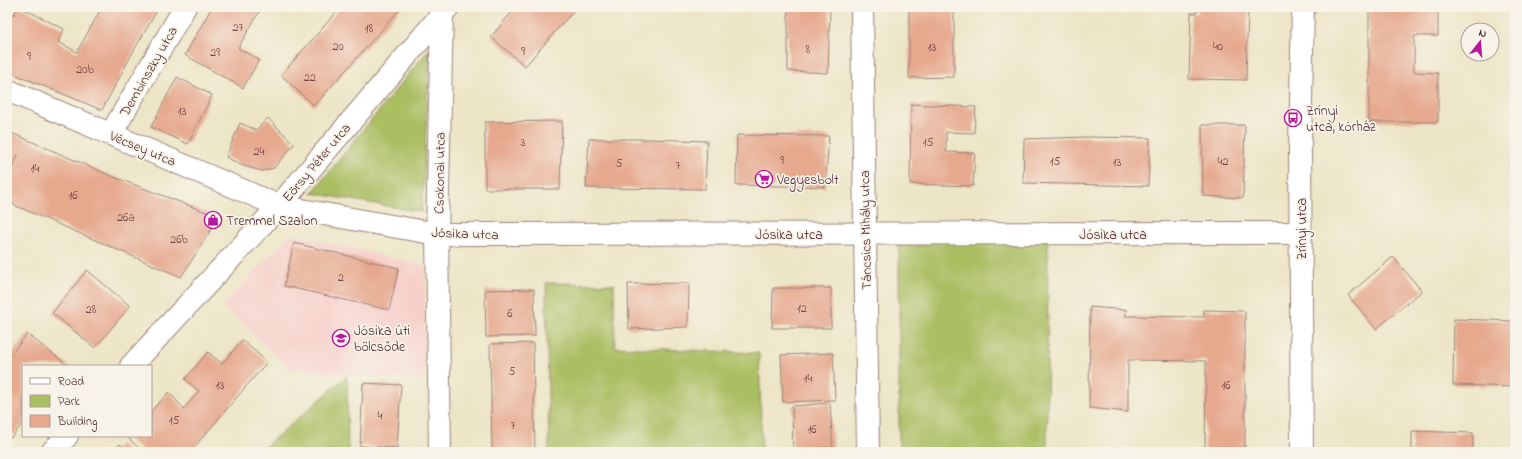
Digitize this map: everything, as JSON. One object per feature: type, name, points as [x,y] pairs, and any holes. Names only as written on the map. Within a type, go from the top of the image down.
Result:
[{"type":"street","name":"Dembinszky utca","points":[[111,134],[185,7]]},
{"type":"street","name":"Táncsics Mihály utca","points":[[862,7],[868,452]]},
{"type":"street","name":"Zrínyi utca","points":[[1302,452],[1300,147],[1303,7]]},
{"type":"street","name":"Eörsy Péter utca","points":[[132,365],[279,206],[445,10]]},
{"type":"street","name":"Csokonai utca","points":[[440,452],[437,234],[445,10]]},
{"type":"street","name":"Vécsey utca","points":[[7,90],[279,206]]},
{"type":"street","name":"Jósika utca","points":[[279,206],[437,234],[1301,233]]},
{"type":"street","points":[[52,452],[66,437]]},
{"type":"shaded area","name":"Jósika úti bölcsőde","points":[[290,234],[425,266],[424,380],[292,370],[223,306]]},
{"type":"green space","points":[[430,48],[422,212],[312,193]]},
{"type":"green space","points":[[1048,239],[1047,452],[899,452],[899,241]]},
{"type":"green space","points":[[546,283],[614,284],[615,347],[759,353],[762,452],[549,452]]},
{"type":"green space","points":[[347,376],[348,452],[259,452]]},
{"type":"building","points":[[17,7],[20,7],[64,29],[58,42],[77,52],[102,7],[159,7],[102,110],[7,71],[7,11],[14,15]]},
{"type":"building","points":[[212,7],[262,7],[238,48],[259,60],[243,88],[185,55]]},
{"type":"building","points":[[341,7],[402,7],[314,106],[281,75]]},
{"type":"building","points":[[516,7],[577,7],[525,66],[491,37]]},
{"type":"building","points":[[788,7],[830,7],[828,73],[788,71]]},
{"type":"building","points":[[909,7],[954,7],[954,77],[909,78]]},
{"type":"building","points":[[1197,7],[1248,7],[1246,80],[1189,79],[1191,13],[1197,13]]},
{"type":"building","points":[[1369,7],[1438,7],[1438,36],[1414,36],[1414,72],[1438,73],[1438,122],[1369,122]]},
{"type":"building","points":[[177,77],[212,95],[188,144],[151,127]]},
{"type":"building","points":[[911,104],[976,107],[974,133],[946,132],[946,152],[975,153],[973,186],[910,184]]},
{"type":"building","points":[[268,118],[294,144],[274,168],[262,171],[241,165],[226,157],[240,123],[256,130]]},
{"type":"building","points":[[562,121],[560,189],[485,189],[485,122]]},
{"type":"building","points":[[1202,125],[1245,125],[1243,198],[1203,196]]},
{"type":"building","points":[[7,131],[109,175],[219,217],[181,277],[7,202],[7,180],[18,155],[7,177]]},
{"type":"building","points":[[737,135],[829,136],[825,187],[736,185]]},
{"type":"building","points":[[1087,137],[1150,138],[1148,186],[1023,183],[1024,139]]},
{"type":"building","points":[[589,139],[707,141],[705,189],[586,188]]},
{"type":"building","name":"Jósika úti bölcsőde","points":[[294,243],[399,268],[389,310],[284,286]]},
{"type":"building","points":[[1393,257],[1422,291],[1376,329],[1348,295]]},
{"type":"building","points":[[87,270],[130,306],[95,348],[52,313]]},
{"type":"building","points":[[689,283],[688,327],[629,329],[628,284]]},
{"type":"building","points":[[773,288],[831,288],[831,328],[772,328]]},
{"type":"building","points":[[534,289],[535,336],[486,337],[485,290]]},
{"type":"building","points":[[1090,307],[1127,310],[1125,316],[1205,317],[1203,310],[1245,311],[1245,452],[1205,452],[1206,361],[1128,360],[1128,412],[1089,408]]},
{"type":"building","points":[[1454,319],[1515,321],[1515,387],[1453,385]]},
{"type":"building","points":[[27,334],[68,365],[22,365],[22,424],[11,438],[7,434],[7,360]]},
{"type":"building","points":[[242,340],[267,362],[190,452],[143,452],[127,437],[152,437],[152,410],[169,392],[184,409],[199,391],[185,379],[208,352],[222,364]]},
{"type":"building","points":[[533,343],[535,452],[492,452],[490,344]]},
{"type":"building","points":[[833,353],[835,400],[783,402],[781,355]]},
{"type":"building","points":[[363,383],[401,385],[397,448],[360,446]]},
{"type":"building","points":[[830,403],[833,452],[793,452],[792,406]]},
{"type":"building","points":[[1412,431],[1473,433],[1473,452],[1412,452]]},
{"type":"building","points":[[120,444],[130,452],[113,452]]},
{"type":"place","name":"Zrínyi utca, kórház","points":[[1293,118]]},
{"type":"place","name":"Vegyesbolt","points":[[764,179]]},
{"type":"place","name":"Tremmel Szalon","points":[[213,220]]},
{"type":"place","name":"Jósika úti bölcsőde","points":[[341,338]]}]
